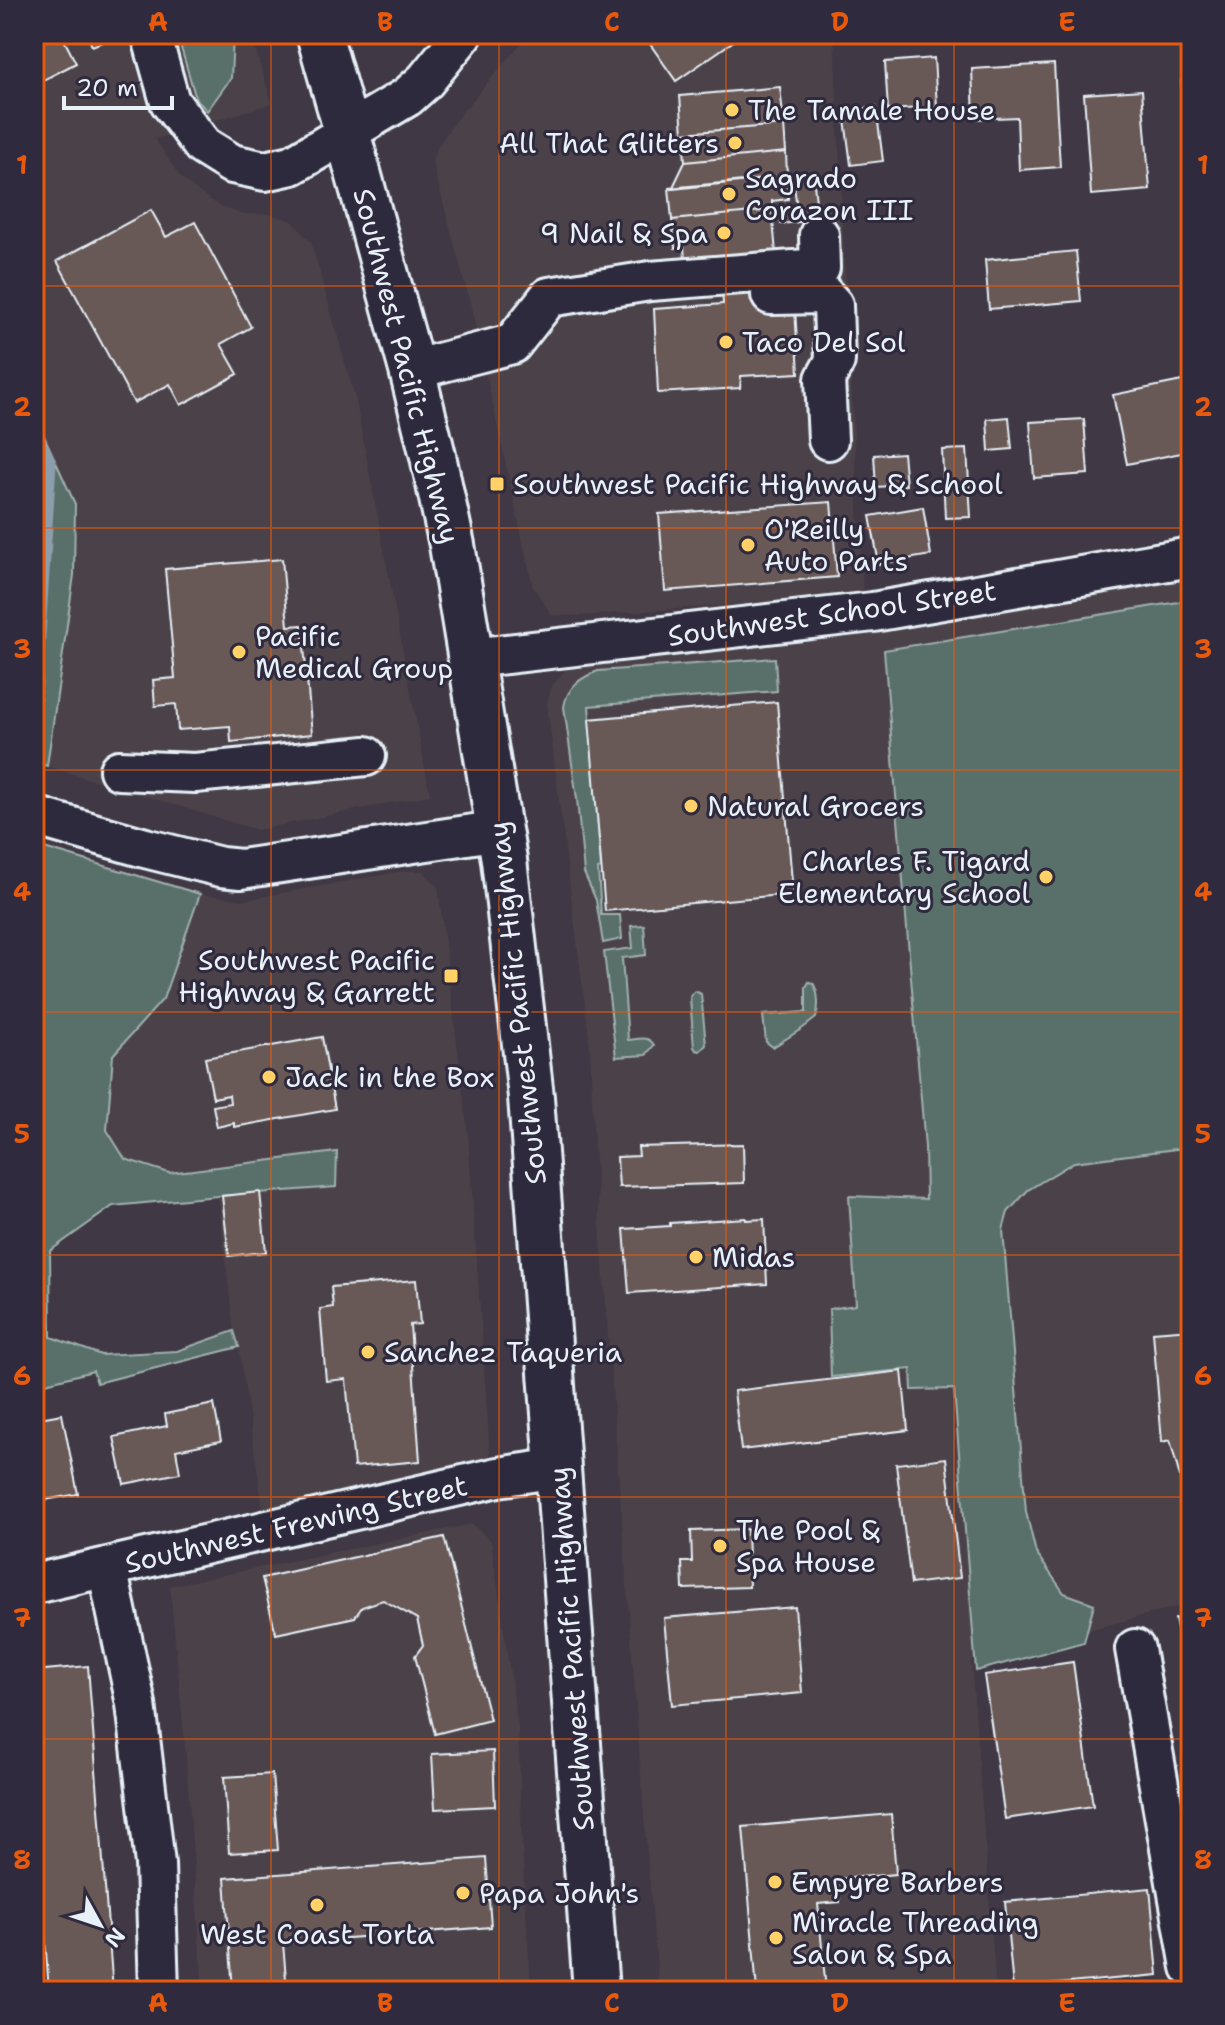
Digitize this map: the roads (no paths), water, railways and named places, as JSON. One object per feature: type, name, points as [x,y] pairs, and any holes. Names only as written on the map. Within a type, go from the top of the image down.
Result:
[{"type":"highway","name":"Southwest Pacific Highway","points":[[319,34],[412,370],[452,545],[500,830],[531,1097],[596,1991]]},
{"type":"street","points":[[151,34],[170,102],[203,146],[232,164],[265,171],[292,165],[407,97],[425,81],[463,34]]},
{"type":"street","points":[[412,370],[512,344],[549,297],[819,252],[833,305],[835,361],[825,379],[828,440]]},
{"type":"street","points":[[650,281],[704,295],[823,294],[833,305]]},
{"type":"street","name":"Southwest School Street","points":[[471,658],[873,612],[1191,557]]},
{"type":"street","points":[[119,770],[195,773],[366,756]]},
{"type":"street","points":[[34,816],[145,848],[241,869],[500,830]]},
{"type":"street","name":"Southwest Frewing Street","points":[[34,1584],[498,1477],[558,1468]]},
{"type":"street","points":[[107,1567],[138,1719],[155,1864],[159,1991]]},
{"type":"street","points":[[1135,1649],[1191,1967]]},
{"type":"waterway","points":[[34,431],[51,463],[34,729]]},
{"type":"place","name":"The Tamale House","points":[[732,110]]},
{"type":"place","name":"All That Glitters","points":[[735,143]]},
{"type":"place","name":"Sagrado Corazon III","points":[[729,194]]},
{"type":"place","name":"9 Nail & Spa","points":[[724,233]]},
{"type":"place","name":"Taco Del Sol","points":[[726,342]]},
{"type":"place","name":"Southwest Pacific Highway & School","points":[[497,484]]},
{"type":"place","name":"O'Reilly Auto Parts","points":[[748,545]]},
{"type":"place","name":"Pacific Medical Group","points":[[239,652]]},
{"type":"place","name":"Natural Grocers","points":[[691,806]]},
{"type":"place","name":"Charles F. Tigard Elementary School","points":[[1046,877]]},
{"type":"place","name":"Southwest Pacific Highway & Garrett","points":[[451,976]]},
{"type":"place","name":"Jack in the Box","points":[[269,1077]]},
{"type":"place","name":"Midas","points":[[696,1257]]},
{"type":"place","name":"Sanchez Taqueria","points":[[368,1352]]},
{"type":"place","name":"The Pool & Spa House","points":[[720,1546]]},
{"type":"place","name":"Empyre Barbers","points":[[775,1882]]},
{"type":"place","name":"Papa John's","points":[[463,1893]]},
{"type":"place","name":"West Coast Torta","points":[[317,1905]]},
{"type":"place","name":"Miracle Threading Salon & Spa","points":[[776,1938]]}]
